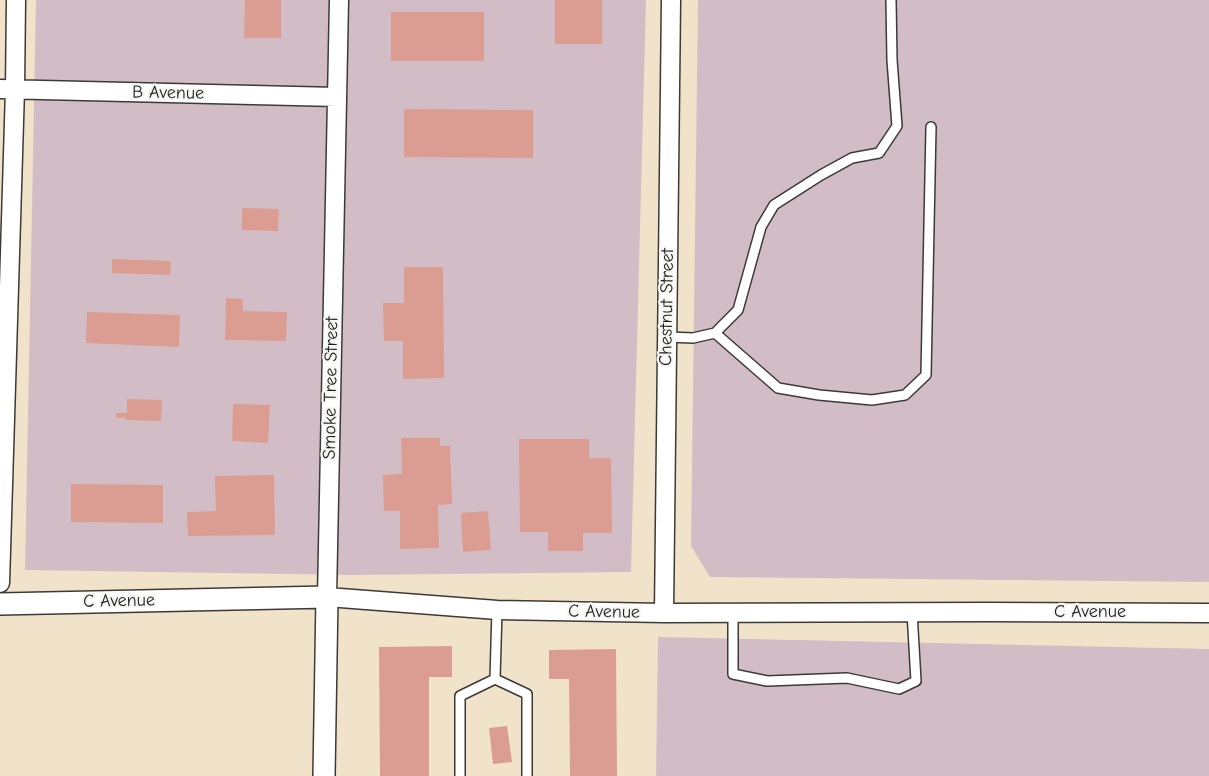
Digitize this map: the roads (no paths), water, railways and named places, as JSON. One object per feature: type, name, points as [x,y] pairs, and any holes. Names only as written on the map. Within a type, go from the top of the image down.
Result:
[{"type":"street","points":[[0,583],[7,89],[16,0]]},
{"type":"street","name":"Smoke Tree Street","points":[[324,776],[339,0]]},
{"type":"street","name":"Chestnut Street","points":[[664,613],[671,0]]},
{"type":"street","name":"B Avenue","points":[[7,89],[337,96]]},
{"type":"street","name":"C Avenue","points":[[0,603],[327,597],[497,610],[664,613],[1209,613]]},
{"type":"lane","points":[[667,337],[693,338],[715,333],[738,310],[761,227],[774,205],[852,158],[879,153],[897,126],[892,60],[891,0]]},
{"type":"lane","points":[[715,333],[778,388],[872,400],[904,394],[926,375],[931,127]]},
{"type":"lane","points":[[495,679],[497,610]]},
{"type":"lane","points":[[733,613],[733,674],[767,681],[847,678],[899,689],[916,681],[912,612]]},
{"type":"lane","points":[[460,776],[460,696],[495,679]]},
{"type":"lane","points":[[495,679],[527,694],[528,776]]}]
